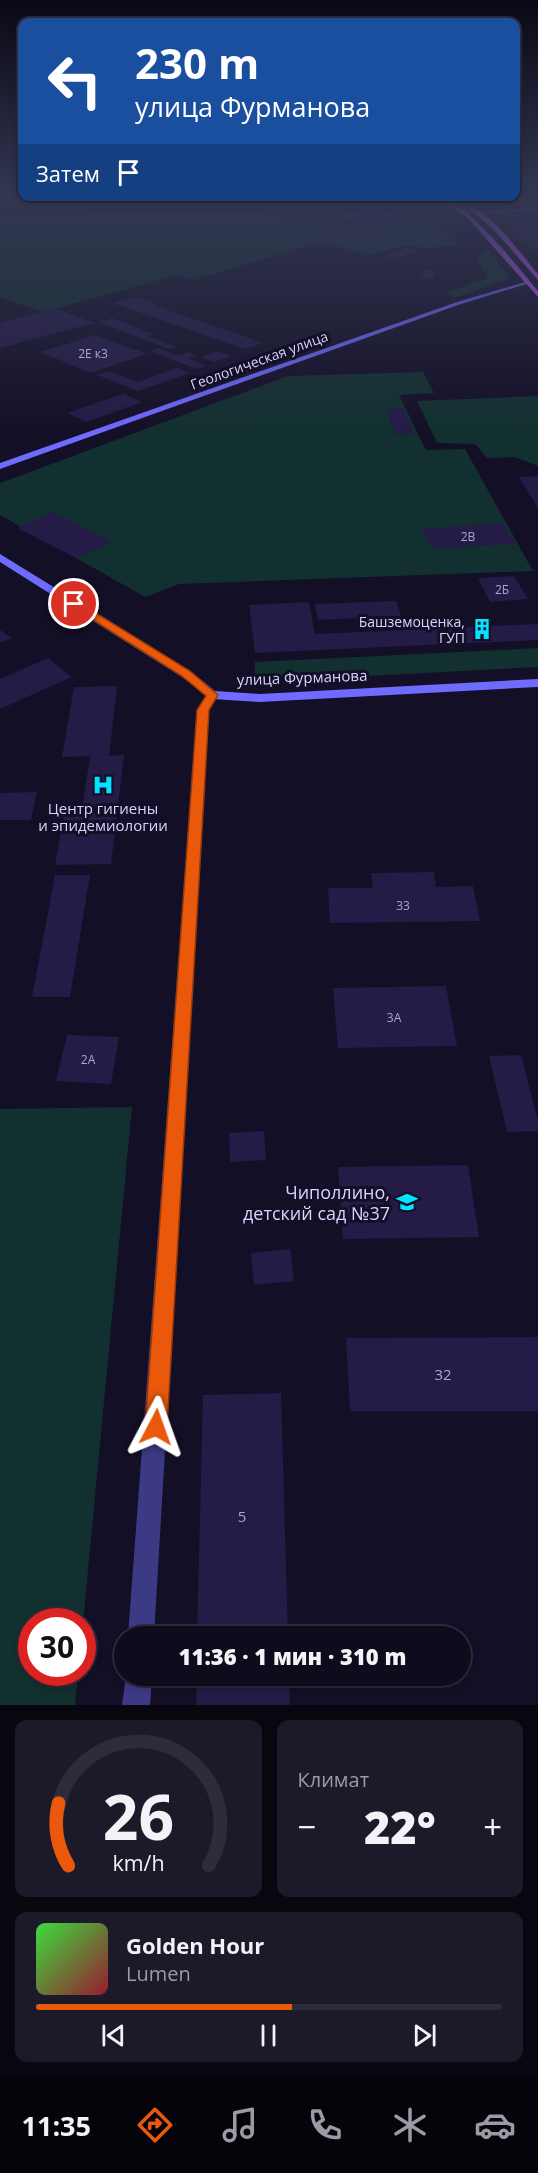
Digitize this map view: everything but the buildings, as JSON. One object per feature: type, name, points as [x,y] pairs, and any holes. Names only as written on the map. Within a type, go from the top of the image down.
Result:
[{"type":"main road","points":[[522,278],[538,295]]},
{"type":"main road","name":"Геологическая улица","points":[[0,466],[448,307],[527,283]]},
{"type":"main road","points":[[0,557],[186,674],[212,695]]},
{"type":"main road","name":"улица Фурманова","points":[[212,695],[260,698],[538,683]]},
{"type":"street","points":[[142,1626],[203,710],[212,695]]},
{"type":"street","points":[[136,1705],[137,1686]]},
{"type":"green space","points":[[0,278],[169,278],[43,312],[0,297]]},
{"type":"green space","points":[[488,278],[511,278],[454,298],[447,292]]},
{"type":"green space","points":[[423,372],[434,393],[399,395],[426,450],[465,449],[533,571],[179,584],[145,597],[0,515],[0,483],[288,376]]},
{"type":"green space","points":[[538,396],[538,466],[515,457],[487,458],[475,444],[437,443],[417,401]]},
{"type":"green space","points":[[538,648],[538,667],[255,682],[255,662]]},
{"type":"green space","points":[[132,1107],[84,1608],[18,1608],[18,1686],[77,1686],[75,1705],[0,1705],[0,1109]]},
{"type":"place","name":"Башземоценка, ГУП","points":[[482,629]]},
{"type":"place","name":"Центр гигиены и эпидемиологии","points":[[103,785]]},
{"type":"place","name":"Чиполлино, детский сад №37","points":[[407,1202]]},
{"type":"route","points":[[74,604],[186,674],[212,695],[203,710],[156,1427]]}]
